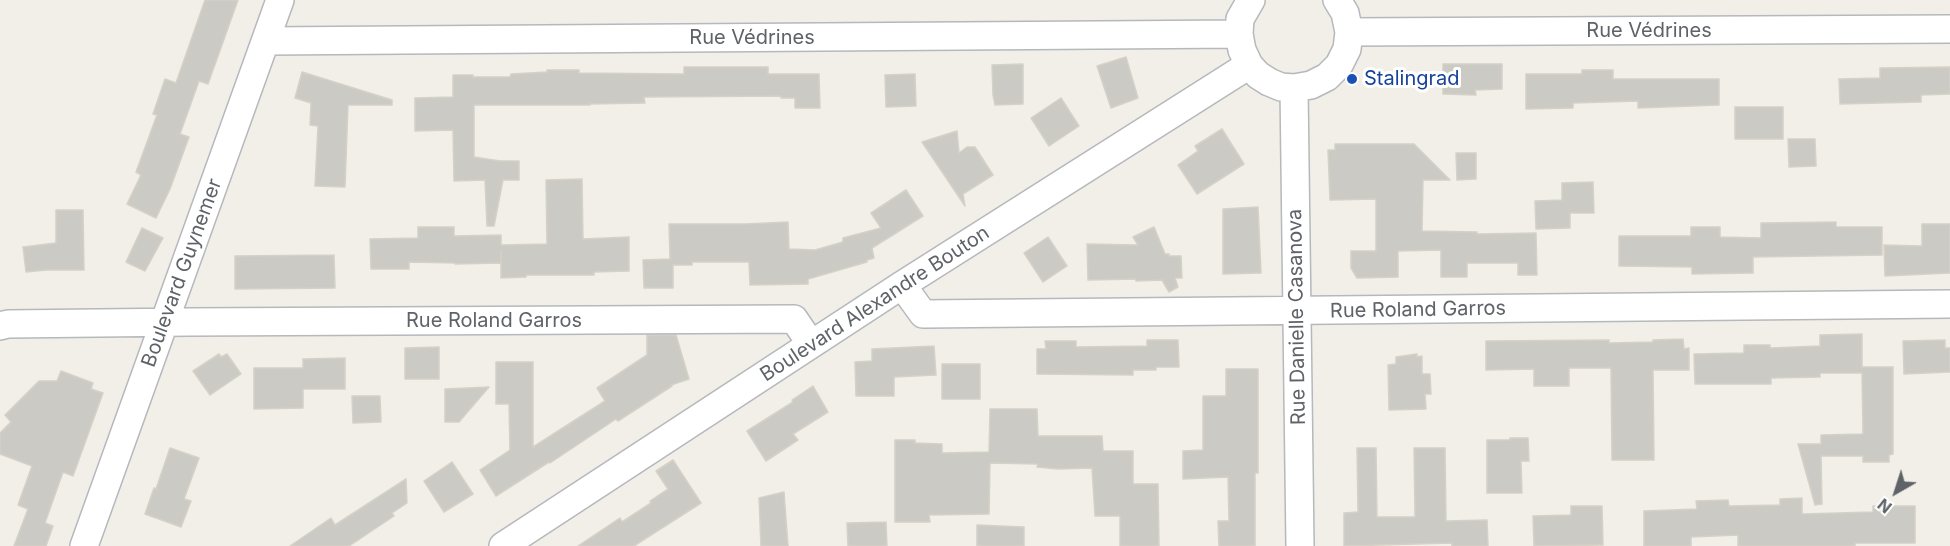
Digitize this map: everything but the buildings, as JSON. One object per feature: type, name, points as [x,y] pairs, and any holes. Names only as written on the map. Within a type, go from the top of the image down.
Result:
[{"type":"street","name":"Boulevard Guynemer","points":[[84,546],[280,0]]},
{"type":"street","points":[[1251,0],[1240,19],[1239,34],[1242,50],[1249,65],[1269,82],[1281,87],[1294,88],[1311,85],[1327,77],[1339,65],[1347,49],[1349,32],[1345,13],[1337,0]]},
{"type":"street","name":"Rue Védrines","points":[[1349,32],[1950,28]]},
{"type":"street","name":"Rue Védrines","points":[[266,41],[1239,34]]},
{"type":"street","name":"Boulevard Alexandre Bouton","points":[[503,546],[902,285],[1249,65]]},
{"type":"street","name":"Rue Danielle Casanova","points":[[1294,88],[1300,546]]},
{"type":"street","name":"Rue Roland Garros","points":[[902,285],[923,314],[1950,304]]},
{"type":"street","name":"Rue Roland Garros","points":[[164,322],[794,319],[811,344]]},
{"type":"street","points":[[0,326],[164,322]]},
{"type":"place","name":"Stalingrad","points":[[1352,79]]}]
